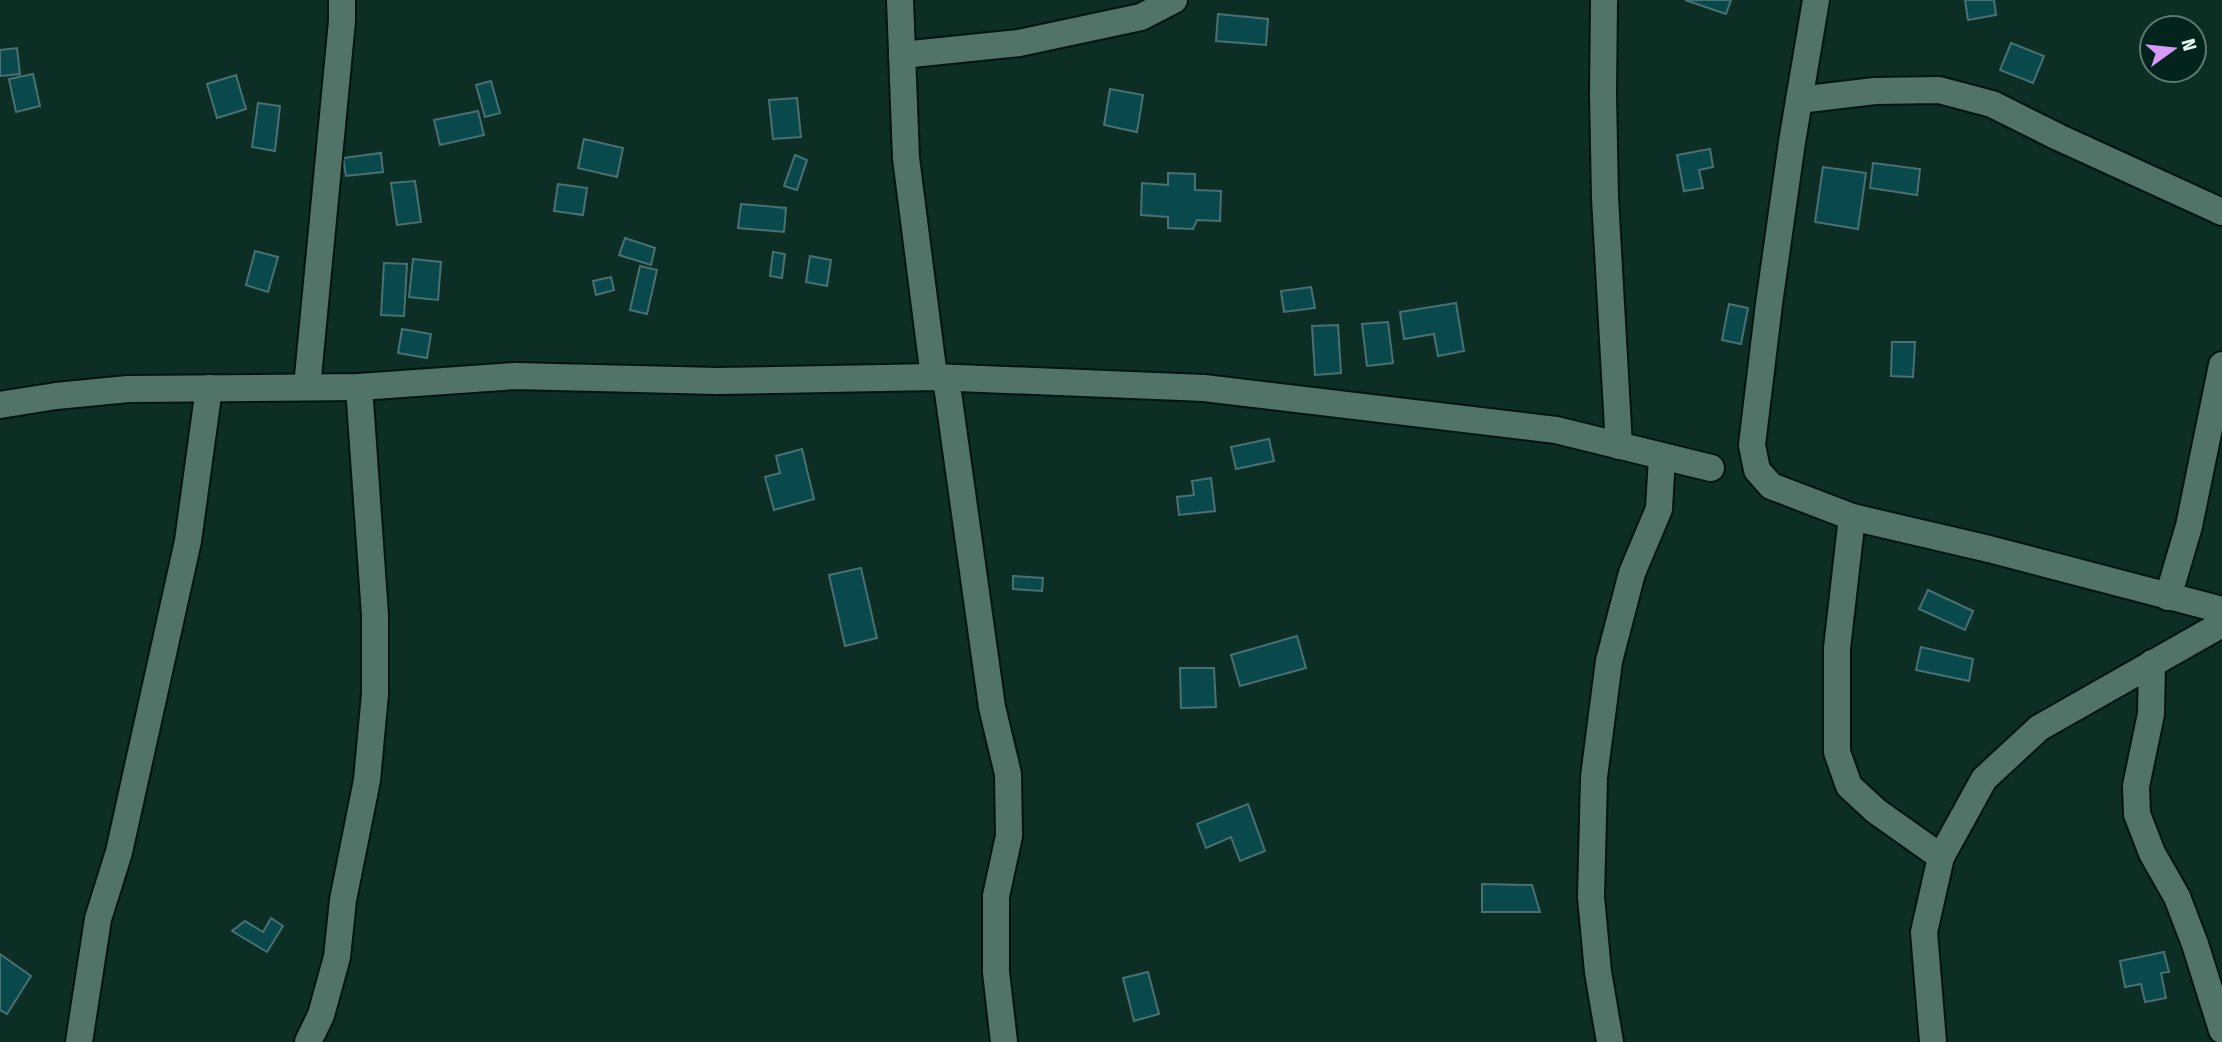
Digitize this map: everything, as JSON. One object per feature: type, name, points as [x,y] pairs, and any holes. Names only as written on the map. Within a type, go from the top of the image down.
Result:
[{"type":"street","points":[[307,387],[341,35],[342,0]]},
{"type":"street","points":[[900,0],[906,158],[992,707],[1008,774],[1009,836],[996,896],[996,972],[1004,1042]]},
{"type":"street","points":[[902,55],[1019,43],[1141,16],[1174,0]]},
{"type":"street","points":[[1604,0],[1602,94],[1605,198],[1619,446]]},
{"type":"street","points":[[1816,0],[1769,304],[1752,445],[1757,470],[1771,486],[1852,517],[1989,548],[2222,610]]},
{"type":"street","points":[[1799,100],[1875,91],[1939,90],[1992,104],[2222,212]]},
{"type":"street","points":[[2168,597],[2189,526],[2222,365]]},
{"type":"street","points":[[0,405],[128,389],[359,387],[515,376],[717,381],[940,377],[1204,388],[1556,430],[1711,468]]},
{"type":"street","points":[[309,1042],[321,1015],[337,957],[343,900],[367,780],[375,694],[375,615],[359,387]]},
{"type":"street","points":[[79,1042],[98,919],[119,852],[188,541],[209,388]]},
{"type":"street","points":[[1610,1042],[1598,972],[1591,897],[1594,777],[1609,661],[1632,573],[1659,509],[1662,457]]},
{"type":"street","points":[[1852,517],[1837,648],[1837,752],[1849,786],[1876,811],[1941,857]]},
{"type":"street","points":[[1933,1042],[1924,932],[1941,857],[1984,779],[2039,728],[2222,624]]},
{"type":"street","points":[[2152,663],[2151,714],[2136,786],[2137,814],[2152,853],[2177,897],[2222,1030]]},
{"type":"building","points":[[1685,0],[1731,0],[1726,14]]},
{"type":"building","points":[[1965,0],[1994,0],[1996,15],[1968,20]]},
{"type":"building","points":[[1218,14],[1268,19],[1266,45],[1216,41]]},
{"type":"building","points":[[2011,43],[2044,56],[2033,83],[2000,70]]},
{"type":"building","points":[[17,48],[20,74],[0,76],[0,50]]},
{"type":"building","points":[[33,74],[40,106],[16,112],[9,79]]},
{"type":"building","points":[[236,75],[246,109],[217,118],[207,84]]},
{"type":"building","points":[[491,81],[500,113],[485,117],[476,85]]},
{"type":"building","points":[[1110,89],[1143,95],[1137,132],[1104,125]]},
{"type":"building","points":[[797,98],[801,137],[773,139],[769,100]]},
{"type":"building","points":[[258,103],[280,106],[275,151],[252,147]]},
{"type":"building","points":[[478,111],[484,135],[440,145],[434,120]]},
{"type":"building","points":[[584,139],[623,148],[617,177],[578,168]]},
{"type":"building","points":[[1710,149],[1713,167],[1699,170],[1703,188],[1684,191],[1677,155]]},
{"type":"building","points":[[381,153],[383,172],[346,176],[343,158]]},
{"type":"building","points":[[795,155],[807,160],[797,190],[784,186]]},
{"type":"building","points":[[1873,163],[1920,169],[1917,195],[1870,188]]},
{"type":"building","points":[[1823,167],[1866,173],[1858,229],[1815,222]]},
{"type":"building","points":[[1168,173],[1195,174],[1195,190],[1221,191],[1220,221],[1197,220],[1193,229],[1168,228],[1168,217],[1141,215],[1142,183],[1168,185]]},
{"type":"building","points":[[415,181],[421,222],[397,225],[391,183]]},
{"type":"building","points":[[558,184],[587,188],[583,215],[554,211]]},
{"type":"building","points":[[741,204],[786,208],[784,232],[738,228]]},
{"type":"building","points":[[625,238],[655,248],[651,265],[619,255]]},
{"type":"building","points":[[255,251],[278,257],[268,292],[246,285]]},
{"type":"building","points":[[773,252],[785,254],[782,278],[770,276]]},
{"type":"building","points":[[810,256],[831,260],[827,286],[806,282]]},
{"type":"building","points":[[413,259],[441,262],[438,300],[409,297]]},
{"type":"building","points":[[384,263],[407,264],[404,316],[381,315]]},
{"type":"building","points":[[640,266],[657,270],[647,314],[630,310]]},
{"type":"building","points":[[611,277],[614,290],[596,295],[593,281]]},
{"type":"building","points":[[1311,287],[1315,308],[1284,312],[1281,291]]},
{"type":"building","points":[[1456,303],[1464,351],[1438,356],[1434,334],[1404,339],[1400,312]]},
{"type":"building","points":[[1729,304],[1748,308],[1741,344],[1722,340]]},
{"type":"building","points":[[1388,322],[1393,363],[1367,366],[1362,324]]},
{"type":"building","points":[[1338,325],[1341,373],[1315,375],[1312,326]]},
{"type":"building","points":[[402,329],[431,334],[427,358],[398,353]]},
{"type":"building","points":[[1892,342],[1915,342],[1913,377],[1891,376]]},
{"type":"building","points":[[1269,439],[1274,461],[1236,469],[1231,447]]},
{"type":"building","points":[[802,449],[814,499],[774,510],[765,477],[780,473],[776,456]]},
{"type":"building","points":[[1211,478],[1215,511],[1179,515],[1177,497],[1194,495],[1192,481]]},
{"type":"building","points":[[861,568],[877,638],[845,646],[829,575]]},
{"type":"building","points":[[1013,576],[1043,578],[1042,591],[1013,589]]},
{"type":"building","points":[[1928,590],[1973,611],[1965,630],[1919,609]]},
{"type":"building","points":[[1297,636],[1306,668],[1240,686],[1231,655]]},
{"type":"building","points":[[1921,647],[1973,659],[1969,681],[1916,670]]},
{"type":"building","points":[[1180,668],[1214,668],[1216,707],[1181,708]]},
{"type":"building","points":[[1248,804],[1265,851],[1240,861],[1231,837],[1206,848],[1197,824]]},
{"type":"building","points":[[1482,884],[1532,885],[1540,912],[1482,912]]},
{"type":"building","points":[[271,918],[283,926],[267,952],[232,931],[245,921],[263,932]]},
{"type":"building","points":[[2164,952],[2169,972],[2161,973],[2166,998],[2145,1002],[2141,984],[2125,987],[2120,961]]},
{"type":"building","points":[[0,954],[31,976],[7,1014],[0,1010]]},
{"type":"building","points":[[1148,972],[1159,1014],[1134,1021],[1123,978]]}]
